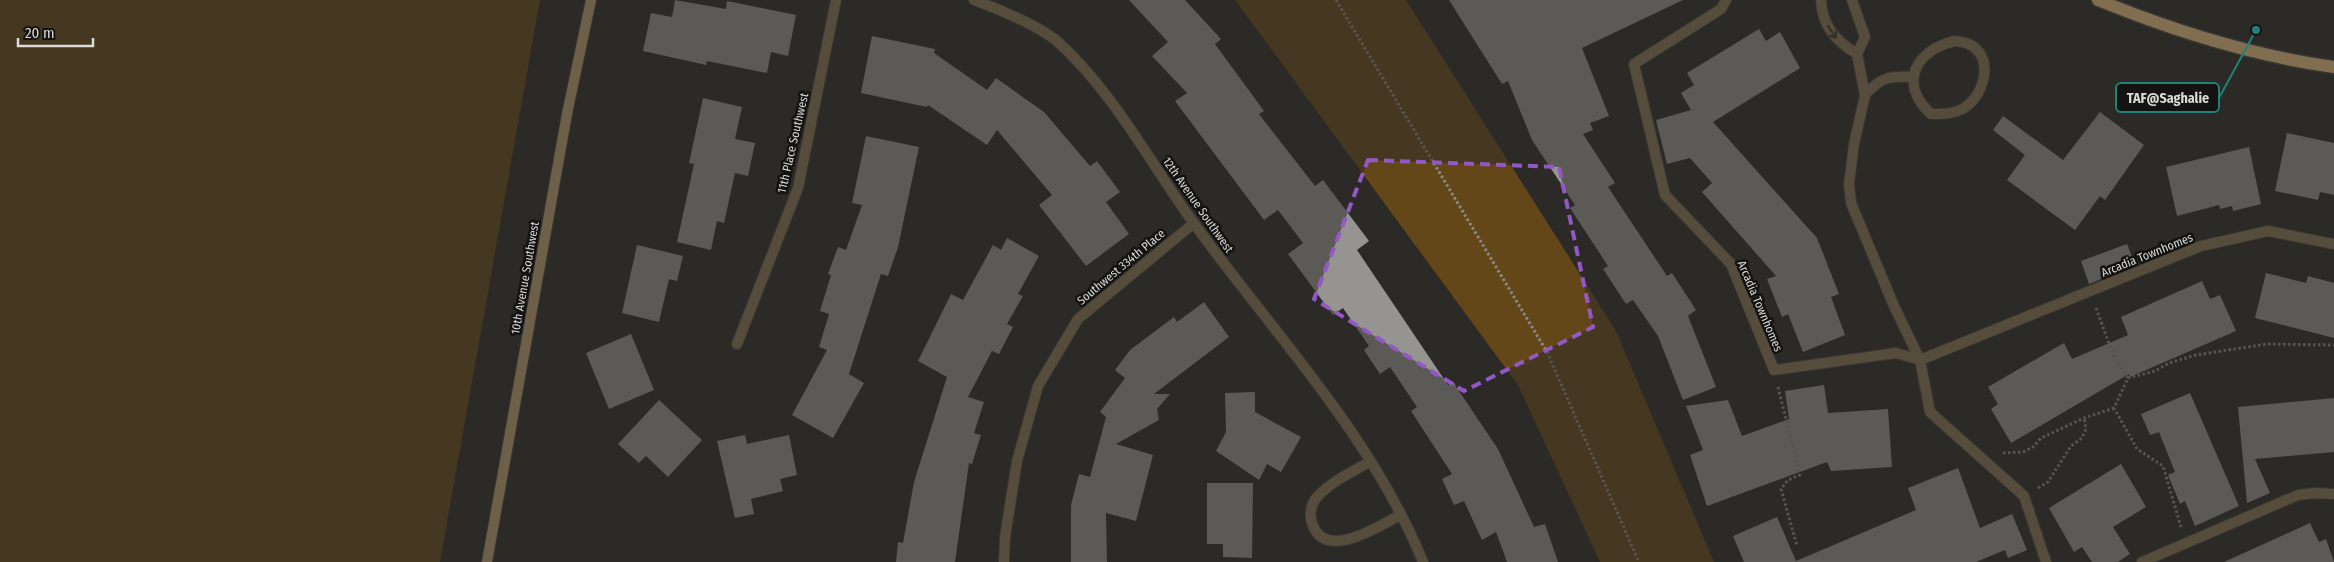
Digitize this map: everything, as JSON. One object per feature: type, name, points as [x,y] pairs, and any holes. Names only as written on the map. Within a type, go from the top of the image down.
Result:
[{"type":"main road","points":[[2098,0],[2146,20],[2211,40],[2298,62],[2334,67]]},
{"type":"street","name":"10th Avenue Southwest","points":[[487,562],[567,114],[591,0]]},
{"type":"street","name":"11th Place Southwest","points":[[738,344],[798,188],[836,0]]},
{"type":"street","name":"12th Avenue Southwest","points":[[974,0],[1004,11],[1056,40],[1098,83],[1194,223],[1329,400],[1370,461],[1423,562]]},
{"type":"street","name":"Arcadia Townhomes","points":[[1726,0],[1721,9],[1634,64],[1665,195],[1731,264],[1774,370],[1896,353],[1920,360],[2202,246],[2268,231],[2334,244]]},
{"type":"street","points":[[1822,0],[1826,22],[1839,43],[1857,54]]},
{"type":"street","points":[[1852,0],[1865,37],[1857,54],[1865,95],[1854,144],[1850,184],[1851,203],[1894,306],[1920,360],[1930,412],[2024,496],[2046,562]]},
{"type":"street","points":[[1955,41],[1967,43],[1977,49],[1985,63],[1980,91],[1968,105],[1944,114],[1931,114],[1920,104],[1913,90],[1912,78],[1924,57],[1940,44],[1955,41]]},
{"type":"street","points":[[1865,95],[1876,83],[1892,76],[1912,78]]},
{"type":"street","name":"Southwest 334th Place","points":[[1004,562],[1017,461],[1038,386],[1078,319],[1194,223]]},
{"type":"street","points":[[1370,461],[1317,496],[1312,505],[1310,515],[1312,525],[1325,540],[1345,544],[1400,515]]},
{"type":"street","points":[[2142,562],[2298,496],[2314,493],[2334,494]]},
{"type":"path","points":[[1336,0],[1547,352],[1639,562]]},
{"type":"path","points":[[2090,291],[2114,357],[2128,378]]},
{"type":"path","points":[[2128,378],[2156,371],[2169,363],[2196,355],[2267,344],[2334,345]]},
{"type":"path","points":[[1774,370],[1800,475],[1788,480],[1781,489],[1797,546]]},
{"type":"path","points":[[1977,454],[2023,452],[2033,447],[2041,438],[2084,418],[2114,408],[2128,378]]},
{"type":"path","points":[[2114,408],[2137,450],[2163,466],[2185,543]]},
{"type":"path","points":[[2024,496],[2048,482],[2070,446],[2082,438],[2086,429],[2084,418]]},
{"type":"highlighted area","points":[[1368,160],[1559,167],[1593,327],[1464,391],[1314,299]]},
{"type":"shaded area","points":[[0,0],[540,0],[440,562],[0,562]]},
{"type":"shaded area","points":[[1235,0],[1406,0],[1616,331],[1714,562],[1600,562],[1518,385]]},
{"type":"building","points":[[675,0],[726,9],[727,1],[796,15],[788,56],[771,52],[767,73],[707,61],[706,65],[643,51],[651,13],[672,17]]},
{"type":"building","points":[[1129,0],[1185,0],[1221,39],[1215,44],[1264,111],[1259,114],[1315,186],[1323,180],[1369,241],[1357,250],[1448,385],[1453,382],[1498,449],[1534,527],[1545,524],[1558,562],[1507,562],[1496,532],[1482,540],[1464,501],[1454,505],[1442,479],[1452,474],[1411,411],[1417,407],[1390,367],[1380,374],[1364,350],[1369,346],[1343,308],[1333,315],[1288,254],[1303,243],[1278,210],[1264,220],[1175,101],[1187,93],[1152,56],[1168,42]]},
{"type":"building","points":[[1449,0],[1683,0],[1582,48],[1609,116],[1590,123],[1593,130],[1583,134],[1615,183],[1608,187],[1667,276],[1672,273],[1696,310],[1688,316],[1716,387],[1683,400],[1658,336],[1633,300],[1626,304],[1603,269],[1608,266],[1570,208],[1575,205],[1532,140],[1508,81],[1502,84]]},
{"type":"building","points":[[1759,29],[1766,41],[1780,32],[1800,68],[1713,122],[1817,238],[1839,294],[1831,297],[1845,335],[1803,352],[1788,314],[1782,317],[1767,279],[1776,276],[1702,192],[1712,183],[1690,158],[1667,164],[1656,120],[1691,110],[1681,93],[1694,85],[1687,73]]},
{"type":"building","points":[[872,36],[935,49],[934,53],[987,90],[996,78],[1044,112],[1090,166],[1097,161],[1120,192],[1106,202],[1129,234],[1086,266],[1039,205],[1052,195],[997,130],[987,145],[928,105],[927,107],[861,93]]},
{"type":"building","points":[[703,98],[742,107],[735,139],[755,143],[748,176],[735,173],[724,223],[717,221],[711,250],[677,242],[694,164],[689,163]]},
{"type":"building","points":[[2100,112],[2144,145],[2105,200],[2100,196],[2075,230],[2007,180],[2025,155],[1993,130],[2003,116],[2063,160]]},
{"type":"building","points":[[2287,133],[2334,143],[2334,195],[2320,192],[2318,200],[2275,191]]},
{"type":"building","points":[[866,136],[919,147],[898,247],[888,276],[881,274],[849,374],[864,383],[833,438],[792,415],[827,350],[819,347],[829,314],[820,311],[831,275],[828,274],[838,247],[846,250],[862,205],[852,203]]},
{"type":"building","points":[[2249,147],[2261,204],[2233,211],[2232,206],[2220,209],[2219,205],[2177,216],[2166,167]]},
{"type":"building","points":[[1007,238],[1039,256],[1018,294],[1023,296],[1007,324],[1013,327],[999,354],[992,351],[968,397],[984,402],[974,433],[981,435],[972,464],[969,463],[955,562],[896,562],[898,542],[903,543],[914,482],[947,377],[918,361],[951,294],[963,300],[993,245],[1001,250]]},
{"type":"building","points":[[2127,244],[2135,265],[2089,284],[2081,261]]},
{"type":"building","points":[[637,245],[683,256],[677,281],[669,279],[659,322],[622,313]]},
{"type":"building","points":[[2266,273],[2306,283],[2308,276],[2334,283],[2334,338],[2255,318]]},
{"type":"building","points":[[2202,281],[2210,299],[2220,295],[2236,331],[2130,377],[2129,374],[2011,443],[1991,409],[1998,404],[1988,387],[2064,343],[2072,359],[2128,335],[2121,317]]},
{"type":"building","points":[[1204,302],[1229,337],[1154,394],[1170,394],[1157,409],[1159,420],[1116,444],[1153,455],[1136,521],[1106,513],[1107,562],[1071,562],[1071,505],[1079,474],[1090,477],[1106,417],[1100,412],[1125,378],[1115,370],[1130,350],[1174,317],[1177,322]]},
{"type":"building","points":[[631,334],[654,390],[609,409],[586,353]]},
{"type":"building","points":[[1824,385],[1828,413],[1888,409],[1892,467],[1831,471],[1827,462],[1707,506],[1690,455],[1703,450],[1686,406],[1728,400],[1742,436],[1789,419],[1785,391]]},
{"type":"building","points":[[1255,392],[1255,412],[1301,437],[1281,472],[1267,464],[1259,480],[1216,451],[1226,432],[1225,393]]},
{"type":"building","points":[[2190,393],[2239,506],[2195,526],[2185,501],[2180,504],[2168,475],[2175,472],[2159,432],[2150,435],[2141,414]]},
{"type":"building","points":[[2334,398],[2334,452],[2255,459],[2270,493],[2247,503],[2238,407]]},
{"type":"building","points":[[659,400],[702,440],[668,477],[646,456],[639,463],[618,444]]},
{"type":"building","points":[[745,435],[747,444],[789,435],[797,475],[780,479],[783,491],[751,499],[754,514],[735,518],[717,441]]},
{"type":"building","points":[[2121,464],[2146,507],[2113,527],[2130,554],[2118,562],[2092,562],[2082,547],[2074,552],[2049,508]]},
{"type":"building","points":[[1958,468],[1980,528],[2012,514],[2027,550],[2008,558],[2005,550],[1976,562],[1744,562],[1733,536],[1777,517],[1796,561],[1916,510],[1908,488]]},
{"type":"building","points":[[1207,483],[1253,483],[1252,558],[1223,557],[1223,544],[1207,544]]},
{"type":"building","points":[[2310,523],[2319,542],[2326,539],[2334,562],[2224,562]]},
{"type":"place","name":"TAF@Saghalie","points":[[2256,30]]}]
